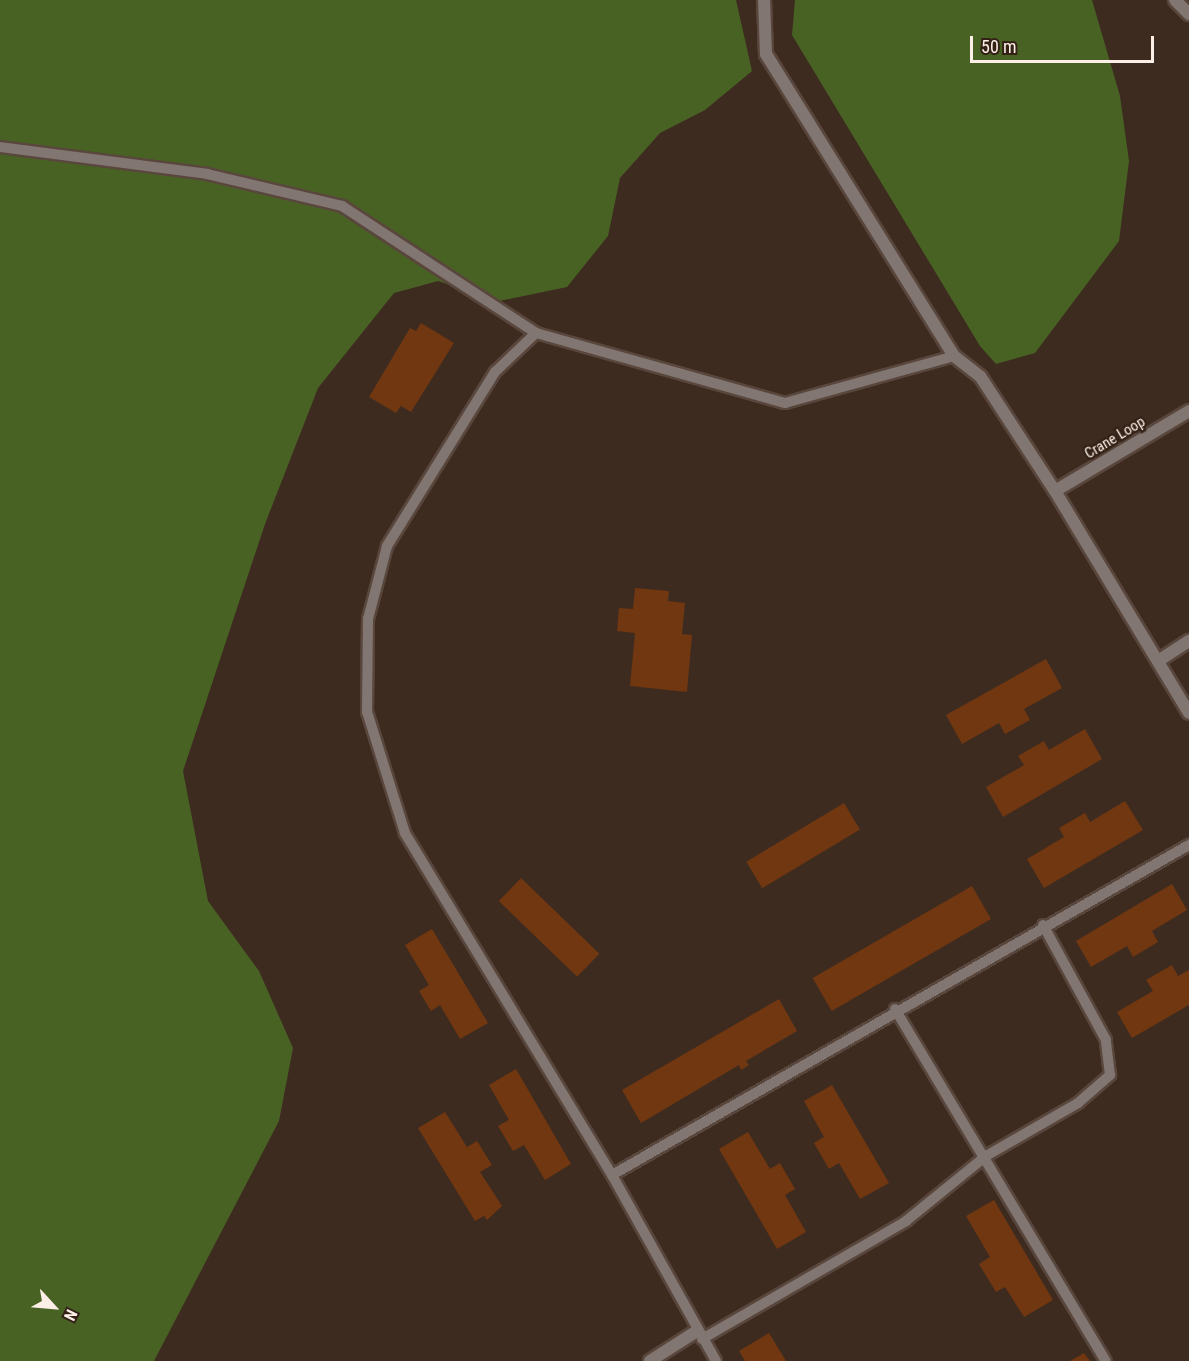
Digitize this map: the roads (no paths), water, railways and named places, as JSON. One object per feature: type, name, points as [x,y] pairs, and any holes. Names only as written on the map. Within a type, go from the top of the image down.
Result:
[{"type":"street","points":[[764,0],[766,54],[954,356],[980,376],[1056,491],[1189,713]]},
{"type":"street","points":[[1175,0],[1189,14]]},
{"type":"street","name":"Crane Loop","points":[[1056,491],[1189,411]]},
{"type":"street","points":[[1158,661],[1189,641]]},
{"type":"street","points":[[650,1361],[699,1335]]},
{"type":"lane","points":[[0,147],[207,174],[342,206],[536,333],[785,403],[954,356]]},
{"type":"lane","points":[[536,333],[495,372],[387,546],[368,619],[367,712],[405,833],[612,1175],[699,1335],[716,1361]]},
{"type":"lane","points":[[612,1175],[895,1009],[1189,845]]},
{"type":"lane","points":[[699,1335],[906,1221],[986,1156],[1078,1103],[1110,1075],[1106,1040],[1043,925]]},
{"type":"lane","points":[[895,1009],[986,1156],[1106,1361]]}]
